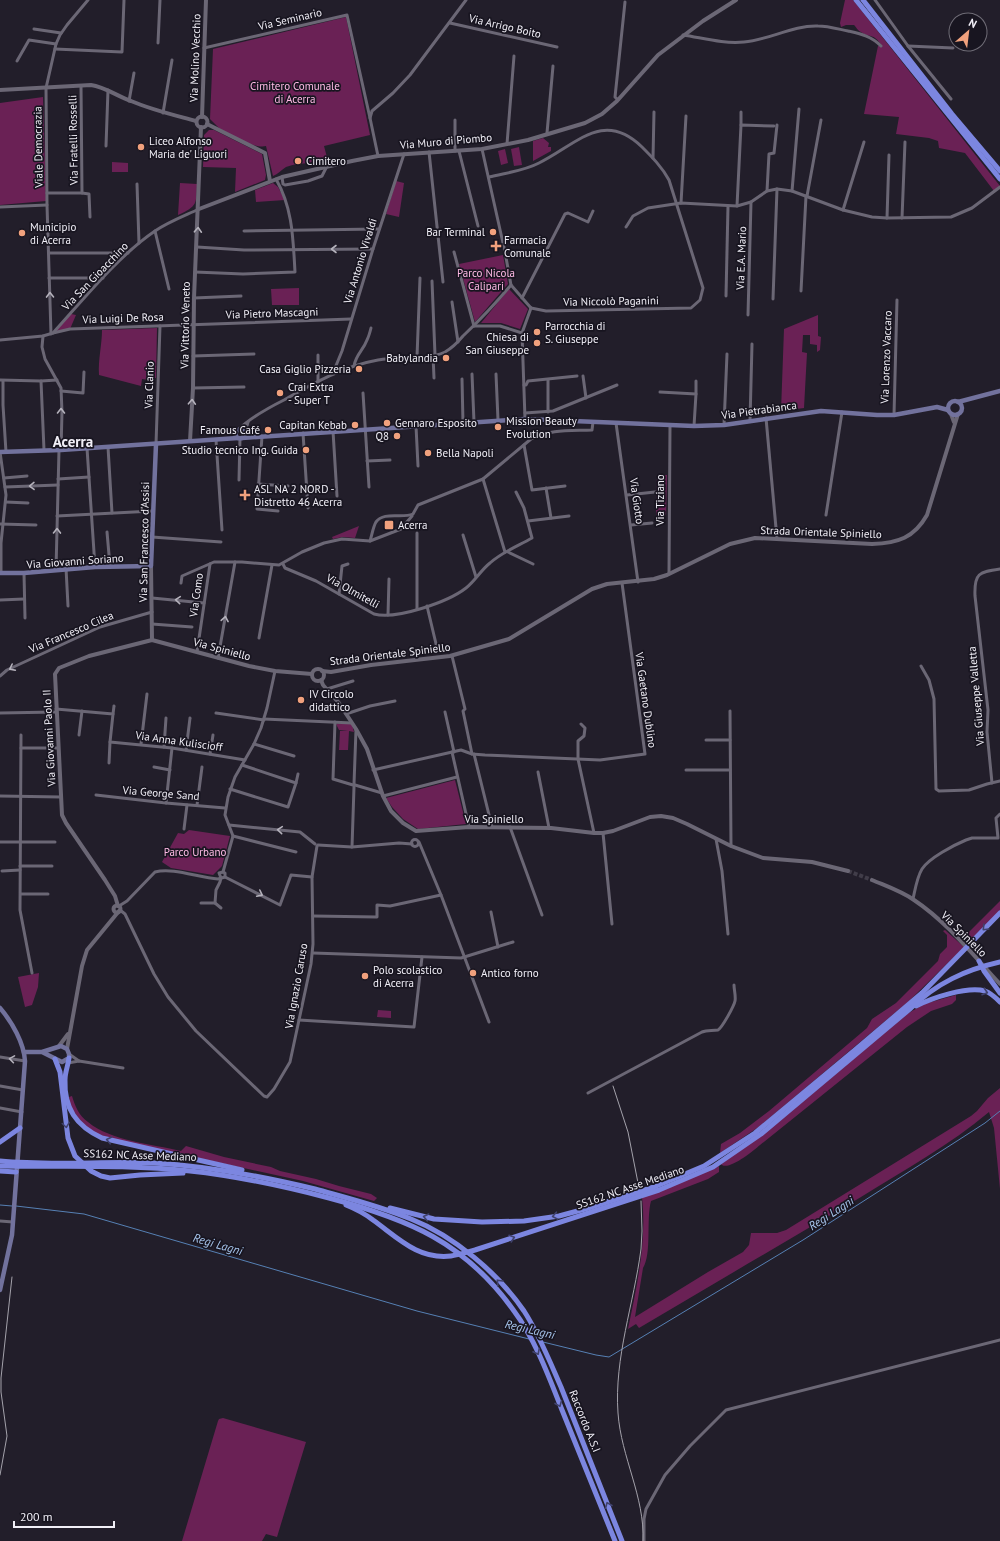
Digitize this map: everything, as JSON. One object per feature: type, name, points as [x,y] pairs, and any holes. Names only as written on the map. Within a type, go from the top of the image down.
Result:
[{"type":"highway","points":[[856,0],[1000,179]]},
{"type":"highway","points":[[862,0],[952,114],[1000,171]]},
{"type":"highway","points":[[922,993],[961,951],[1000,913]]},
{"type":"highway","points":[[922,993],[973,966],[1000,959]]},
{"type":"highway","points":[[979,961],[984,971],[1000,993]]},
{"type":"highway","points":[[911,1008],[926,994],[948,979],[1000,962]]},
{"type":"highway","points":[[911,1008],[932,999],[977,990],[993,995],[1000,1002]]},
{"type":"highway","name":"SS162 NC Asse Mediano","points":[[730,1153],[800,1097],[922,993]]},
{"type":"highway","name":"SS162 NC Asse Mediano","points":[[3,1164],[98,1165],[152,1163],[222,1170],[283,1182],[349,1198],[364,1205],[374,1220],[400,1241],[421,1253],[432,1256],[451,1256],[642,1193],[717,1162],[761,1134],[911,1008]]},
{"type":"highway","points":[[55,1059],[60,1072],[68,1138],[75,1156],[91,1171],[110,1178],[176,1173],[244,1178]]},
{"type":"highway","points":[[67,1059],[65,1080],[68,1104],[77,1122],[88,1132],[102,1138],[248,1171],[283,1182]]},
{"type":"highway","points":[[0,1142],[20,1128]]},
{"type":"highway","name":"SS162 NC Asse Mediano","points":[[98,1165],[177,1170],[244,1178],[364,1205]]},
{"type":"highway","points":[[0,1171],[16,1172]]},
{"type":"highway","name":"SS162 NC Asse Mediano","points":[[386,1210],[434,1219],[482,1222],[524,1221],[559,1216],[633,1196]]},
{"type":"highway","points":[[364,1205],[386,1210],[457,1248],[469,1258]]},
{"type":"highway","name":"Raccordo A.S.I","points":[[469,1258],[491,1274],[523,1311],[552,1365],[622,1541]]},
{"type":"highway","name":"Raccordo A.S.I","points":[[469,1258],[515,1312],[544,1367],[615,1541]]},
{"type":"main road","name":"Via Pietrabianca","points":[[259,436],[365,428],[525,419],[694,426],[724,425],[821,411],[864,415],[894,415],[936,405],[950,404],[954,401],[958,402],[1000,391]]},
{"type":"main road","points":[[958,414],[970,398]]},
{"type":"main road","points":[[958,402],[962,409]]},
{"type":"main road","points":[[950,404],[950,412]]},
{"type":"main road","name":"Via Pietrabianca","points":[[927,408],[940,407],[958,414]]},
{"type":"main road","points":[[0,452],[60,450],[216,440],[241,434],[259,436]]},
{"type":"main road","name":"Via San Francesco d'Assisi","points":[[151,566],[156,444]]},
{"type":"main road","name":"Via Giovanni Soriano","points":[[1,573],[24,573],[66,568],[151,566]]},
{"type":"main road","points":[[0,1008],[10,1021],[24,1052],[22,1112],[16,1172],[14,1216],[10,1248],[0,1290]]},
{"type":"main road","points":[[24,1052],[42,1052],[63,1046],[67,1049],[67,1059],[55,1059],[42,1052]]},
{"type":"main road","points":[[55,1059],[53,1055],[57,1047]]},
{"type":"street","name":"Viale Democrazia","points":[[52,334],[47,205],[46,88],[56,44],[61,33],[88,0]]},
{"type":"street","points":[[55,49],[122,52],[124,0]]},
{"type":"street","points":[[158,43],[160,0]]},
{"type":"street","name":"Via Molino Vecchio","points":[[202,117],[206,0]]},
{"type":"street","points":[[378,156],[370,118],[372,111],[393,93],[410,75],[466,0]]},
{"type":"street","name":"Via Muro di Piombo","points":[[199,210],[282,177],[378,156],[482,149],[528,140],[547,133],[585,123],[602,114],[618,100],[658,55],[683,35],[736,0]]},
{"type":"street","points":[[875,0],[908,46],[951,99]]},
{"type":"street","points":[[879,6],[880,0]]},
{"type":"street","points":[[618,100],[615,97],[625,2]]},
{"type":"street","name":"Via Seminario","points":[[204,48],[347,15],[370,118]]},
{"type":"street","name":"Via Arrigo Boito","points":[[450,23],[557,47]]},
{"type":"street","points":[[683,35],[726,42],[745,42],[801,28],[818,26],[864,34],[873,38],[880,46]]},
{"type":"street","points":[[34,29],[61,33]]},
{"type":"street","points":[[17,60],[29,40],[56,44]]},
{"type":"street","points":[[908,46],[948,48]]},
{"type":"street","points":[[507,144],[514,56]]},
{"type":"street","points":[[163,113],[172,60]]},
{"type":"street","points":[[547,133],[553,66]]},
{"type":"street","points":[[129,101],[134,73]]},
{"type":"street","name":"Via Fratelli Rosselli","points":[[81,86],[82,194]]},
{"type":"street","points":[[0,90],[98,86],[129,101],[163,113],[196,121],[198,126],[202,127]]},
{"type":"street","points":[[106,146],[108,90]]},
{"type":"street","points":[[792,190],[799,109]]},
{"type":"street","points":[[653,158],[654,112]]},
{"type":"street","points":[[737,206],[741,112]]},
{"type":"street","points":[[681,203],[686,116]]},
{"type":"street","points":[[196,121],[198,118],[202,117],[206,119],[207,124],[265,153],[270,181]]},
{"type":"street","points":[[455,120],[457,151],[478,226]]},
{"type":"street","points":[[801,291],[806,196],[821,120]]},
{"type":"street","points":[[202,127],[207,124]]},
{"type":"street","points":[[741,126],[775,125],[774,153],[769,154],[767,191]]},
{"type":"street","points":[[199,210],[202,127]]},
{"type":"street","points":[[489,177],[538,164],[584,136],[598,130],[612,130],[626,134],[633,138],[653,158],[666,174],[676,203]]},
{"type":"street","points":[[843,210],[864,142]]},
{"type":"street","points":[[902,218],[905,142]]},
{"type":"street","points":[[482,149],[511,285],[531,308],[522,333],[525,419]]},
{"type":"street","points":[[429,152],[443,282]]},
{"type":"street","name":"Via Antonio Vivaldi","points":[[333,373],[342,351],[372,249],[404,154]]},
{"type":"street","points":[[887,218],[889,155]]},
{"type":"street","name":"Via Muro di Piombo","points":[[282,177],[283,184],[285,185],[301,182],[322,176],[326,168]]},
{"type":"street","points":[[195,272],[243,274],[295,272],[294,249],[289,210],[283,192],[276,179]]},
{"type":"street","points":[[137,184],[139,243]]},
{"type":"street","points":[[626,227],[633,216],[644,210],[676,203],[737,206],[752,202],[767,191],[777,189],[792,190],[856,214],[887,218],[947,217],[962,213],[972,208],[1000,187]]},
{"type":"street","points":[[773,299],[777,189]]},
{"type":"street","name":"Via Fratelli Rosselli","points":[[47,193],[89,194],[90,217]]},
{"type":"street","name":"Via E.A. Mario","points":[[748,315],[752,202]]},
{"type":"street","name":"Via Niccolò Paganini","points":[[531,308],[546,311],[691,308],[696,305],[700,300],[704,288],[676,203]]},
{"type":"street","points":[[0,206],[47,205]]},
{"type":"street","points":[[726,296],[728,206]]},
{"type":"street","name":"Via San Gioacchino","points":[[52,334],[103,278],[139,243],[155,231],[199,210]]},
{"type":"street","name":"Via Vittorio Veneto","points":[[190,441],[193,388],[195,272],[199,210]]},
{"type":"street","points":[[522,298],[565,214],[568,213],[588,222],[593,212]]},
{"type":"street","points":[[244,231],[379,230]]},
{"type":"street","points":[[155,231],[169,289]]},
{"type":"street","points":[[197,247],[244,250],[372,249]]},
{"type":"street","points":[[454,252],[474,326]]},
{"type":"street","points":[[49,253],[128,253]]},
{"type":"street","points":[[49,278],[103,278]]},
{"type":"street","points":[[417,357],[420,278]]},
{"type":"street","points":[[432,281],[434,378]]},
{"type":"street","points":[[239,480],[241,434],[248,422],[262,412],[333,373],[380,360],[434,355],[450,349],[474,326],[511,285]]},
{"type":"street","points":[[194,298],[241,296]]},
{"type":"street","name":"Via Lorenzo Vaccaro","points":[[894,415],[897,300]]},
{"type":"street","points":[[452,302],[458,342]]},
{"type":"street","name":"Via Pietro Mascagni","points":[[194,324],[351,319]]},
{"type":"street","name":"Via Luigi De Rosa","points":[[52,334],[70,329],[194,324]]},
{"type":"street","name":"Via Clanio","points":[[156,444],[160,326]]},
{"type":"street","points":[[474,326],[500,326],[522,333]]},
{"type":"street","points":[[354,366],[356,357],[368,340],[371,328]]},
{"type":"street","points":[[0,340],[52,334]]},
{"type":"street","points":[[43,336],[42,347],[45,358],[60,385],[61,391],[56,570]]},
{"type":"street","points":[[750,421],[752,344]]},
{"type":"street","points":[[193,356],[254,354]]},
{"type":"street","points":[[724,425],[727,354]]},
{"type":"street","points":[[318,355],[318,382]]},
{"type":"street","points":[[61,391],[83,393],[84,372]]},
{"type":"street","points":[[472,374],[474,422]]},
{"type":"street","points":[[496,374],[498,420]]},
{"type":"street","points":[[524,385],[528,382],[577,376]]},
{"type":"street","points":[[583,376],[586,398]]},
{"type":"street","points":[[462,379],[463,423]]},
{"type":"street","points":[[6,452],[1,380],[57,380]]},
{"type":"street","points":[[548,380],[548,412]]},
{"type":"street","points":[[40,381],[44,450]]},
{"type":"street","points":[[694,426],[696,381]]},
{"type":"street","points":[[525,413],[548,412],[617,385]]},
{"type":"street","points":[[193,388],[244,387]]},
{"type":"street","points":[[660,392],[696,394]]},
{"type":"street","points":[[363,394],[369,488]]},
{"type":"street","points":[[826,515],[842,412]]},
{"type":"street","points":[[950,412],[954,422]]},
{"type":"street","name":"Strada Orientale Spiniello","points":[[322,671],[331,672],[371,665],[452,656],[509,639],[582,594],[607,584],[638,582],[654,579],[669,574],[730,544],[755,538],[872,544],[894,542],[913,533],[924,521],[927,515],[954,422],[958,414]]},
{"type":"street","points":[[766,418],[777,539]]},
{"type":"street","points":[[241,434],[248,422]]},
{"type":"street","points":[[181,583],[182,576],[210,564],[235,562],[272,565],[283,564],[302,552],[324,543],[342,539],[370,541],[401,529],[418,505],[483,479],[531,439],[545,433],[592,430],[593,422]]},
{"type":"street","name":"Via Giotto","points":[[616,423],[638,582]]},
{"type":"street","points":[[416,426],[418,466]]},
{"type":"street","name":"Via Tiziano","points":[[669,574],[670,426]]},
{"type":"street","points":[[333,431],[337,496]]},
{"type":"street","points":[[303,433],[308,508]]},
{"type":"street","points":[[259,436],[257,509],[278,511]]},
{"type":"street","points":[[216,440],[222,530]]},
{"type":"street","points":[[524,445],[532,490],[565,486]]},
{"type":"street","points":[[108,447],[112,513]]},
{"type":"street","points":[[87,448],[90,514],[95,567]]},
{"type":"street","points":[[0,452],[6,502],[1,524],[1,573]]},
{"type":"street","points":[[367,462],[390,460]]},
{"type":"street","points":[[4,478],[27,476]]},
{"type":"street","points":[[58,479],[89,477]]},
{"type":"street","points":[[483,479],[507,552],[533,564]]},
{"type":"street","points":[[258,484],[288,486]]},
{"type":"street","points":[[5,487],[58,485]]},
{"type":"street","points":[[546,488],[551,518]]},
{"type":"street","name":"Via Olmitelli","points":[[283,564],[285,568],[316,581],[374,614],[388,616],[402,614],[459,593],[467,587],[490,563],[532,538],[528,520],[516,492]]},
{"type":"street","points":[[627,495],[655,492]]},
{"type":"street","points":[[6,502],[28,503]]},
{"type":"street","points":[[57,516],[153,511]]},
{"type":"street","points":[[370,541],[375,523],[378,520],[386,516],[407,517],[413,514]]},
{"type":"street","points":[[528,520],[569,516]]},
{"type":"street","points":[[631,525],[652,522]]},
{"type":"street","points":[[1,524],[36,525]]},
{"type":"street","points":[[108,532],[110,566]]},
{"type":"street","points":[[417,533],[417,609]]},
{"type":"street","points":[[463,536],[476,577]]},
{"type":"street","points":[[152,537],[221,542]]},
{"type":"street","points":[[218,658],[235,562]]},
{"type":"street","name":"Via Como","points":[[197,652],[210,564]]},
{"type":"street","points":[[339,594],[342,566],[348,564]]},
{"type":"street","points":[[260,638],[272,565]]},
{"type":"street","name":"Via San Francesco d'Assisi","points":[[151,566],[152,640]]},
{"type":"street","points":[[66,568],[68,606]]},
{"type":"street","name":"Via Giuseppe Valletta","points":[[992,782],[987,732],[988,710],[975,596],[975,582],[976,578],[981,572],[1000,569]]},
{"type":"street","points":[[24,573],[25,618]]},
{"type":"street","points":[[388,616],[389,578]]},
{"type":"street","name":"Via Gaetano Dublino","points":[[373,770],[460,750],[473,754],[600,760],[645,754],[622,583]]},
{"type":"street","points":[[152,598],[204,603]]},
{"type":"street","points":[[0,600],[24,599]]},
{"type":"street","points":[[426,606],[437,648]]},
{"type":"street","name":"Via Francesco Cilea","points":[[0,676],[7,670],[100,627],[152,612]]},
{"type":"street","points":[[152,624],[192,627]]},
{"type":"street","name":"Via Spiniello","points":[[152,640],[218,658],[275,671],[312,674],[316,670],[322,671]]},
{"type":"street","name":"Via Giovanni Paolo II","points":[[117,908],[112,891],[62,815],[54,674],[59,668],[90,656],[152,640]]},
{"type":"street","points":[[452,656],[465,709],[463,711],[473,754],[492,827]]},
{"type":"street","points":[[921,666],[930,683],[934,700],[936,789],[939,791],[969,790],[992,782],[1000,781]]},
{"type":"street","points":[[215,903],[216,890],[221,878],[219,873],[223,872],[233,836],[225,815],[225,808],[230,789],[254,744],[264,719],[275,671]]},
{"type":"street","points":[[321,680],[323,677],[322,671]]},
{"type":"street","name":"Via Spiniello","points":[[312,674],[314,680],[321,680],[339,703],[356,729],[367,749],[382,795],[390,811],[416,833],[469,827],[550,828],[603,833],[613,831],[650,817],[661,816],[672,818],[687,824],[731,846],[763,858],[812,862],[848,871]]},
{"type":"street","points":[[327,689],[353,681]]},
{"type":"street","points":[[142,744],[147,694]]},
{"type":"street","points":[[346,714],[370,706],[395,701]]},
{"type":"street","points":[[109,763],[114,706]]},
{"type":"street","points":[[0,713],[56,710],[113,714]]},
{"type":"street","points":[[730,710],[731,846]]},
{"type":"street","points":[[79,734],[82,711]]},
{"type":"street","points":[[216,712],[264,719],[352,723]]},
{"type":"street","points":[[445,712],[457,777],[469,827]]},
{"type":"street","points":[[164,746],[166,718]]},
{"type":"street","points":[[186,750],[190,718]]},
{"type":"street","points":[[335,722],[333,778],[382,795],[457,777]]},
{"type":"street","points":[[581,724],[585,732],[584,736],[578,741],[578,759],[594,833]]},
{"type":"street","points":[[352,847],[356,729]]},
{"type":"street","points":[[21,735],[20,910],[32,973]]},
{"type":"street","points":[[210,754],[213,735]]},
{"type":"street","points":[[706,740],[730,740]]},
{"type":"street","name":"Via Anna Kuliscioff","points":[[110,742],[164,746],[245,760]]},
{"type":"street","points":[[254,744],[294,756]]},
{"type":"street","points":[[21,748],[58,748]]},
{"type":"street","points":[[166,803],[172,748]]},
{"type":"street","points":[[242,766],[296,783]]},
{"type":"street","points":[[154,767],[170,770]]},
{"type":"street","points":[[197,805],[202,767]]},
{"type":"street","points":[[686,770],[730,770]]},
{"type":"street","points":[[538,772],[550,828]]},
{"type":"street","points":[[230,789],[288,807],[298,774]]},
{"type":"street","name":"Via George Sand","points":[[96,795],[225,808]]},
{"type":"street","points":[[0,796],[61,797]]},
{"type":"street","points":[[184,829],[187,805]]},
{"type":"street","points":[[913,899],[921,871],[930,860],[961,842],[972,838],[999,838],[996,821],[998,815]]},
{"type":"street","points":[[229,826],[300,832],[317,845],[352,847],[418,841]]},
{"type":"street","points":[[510,827],[542,915]]},
{"type":"street","points":[[412,842],[416,833]]},
{"type":"street","points":[[416,833],[489,1022]]},
{"type":"street","points":[[603,833],[612,924]]},
{"type":"street","points":[[233,836],[296,852]]},
{"type":"street","points":[[716,839],[722,871],[728,934]]},
{"type":"street","points":[[416,846],[418,841]]},
{"type":"street","points":[[0,842],[55,842]]},
{"type":"street","points":[[412,842],[413,846],[416,846],[422,850]]},
{"type":"street","name":"Via Ignazio Caruso","points":[[117,908],[125,914],[154,974],[168,997],[196,1031],[264,1096],[267,1097],[274,1089],[290,1062],[313,953],[312,877],[317,845]]},
{"type":"street","points":[[2,871],[52,866]]},
{"type":"street","points":[[67,1049],[82,966],[87,950],[94,940],[110,924],[117,908],[127,901],[152,875],[160,871],[221,878],[225,877],[280,905],[291,875],[312,877]]},
{"type":"street","points":[[223,872],[225,877]]},
{"type":"street","name":"Via Spiniello","points":[[872,880],[913,899],[944,925],[1000,984]]},
{"type":"street","points":[[20,894],[48,894]]},
{"type":"street","points":[[313,916],[377,917],[377,905],[390,906],[441,895]]},
{"type":"street","points":[[201,903],[215,903],[221,908]]},
{"type":"street","points":[[490,912],[498,947]]},
{"type":"street","points":[[313,953],[461,958],[513,942]]},
{"type":"street","points":[[299,1020],[414,1027],[422,957]]},
{"type":"street","points":[[588,1093],[702,1032],[707,1030],[718,1030],[722,1027],[736,999],[734,985]]},
{"type":"street","points":[[57,1047],[66,1038],[70,1030]]},
{"type":"street","points":[[0,1057],[24,1061]]},
{"type":"street","points":[[67,1059],[123,1068]]},
{"type":"street","points":[[67,1059],[79,1061]]},
{"type":"street","points":[[0,1086],[23,1090]]},
{"type":"street","points":[[0,1108],[22,1112]]},
{"type":"street","points":[[0,1221],[13,1222]]},
{"type":"street","points":[[644,1541],[644,1518],[646,1509],[665,1475],[690,1446],[729,1408],[1000,1340]]},
{"type":"green space","points":[[845,0],[853,0],[1000,186],[994,191],[965,153],[939,148],[938,141],[929,138],[896,134],[899,117],[864,114],[878,46],[882,46],[874,37],[864,34],[854,25],[846,25],[841,27],[840,23]]},
{"type":"green space","name":"Cimitero Comunale di Acerra","points":[[346,17],[370,135],[324,146],[329,165],[313,163],[297,164],[286,167],[273,176],[266,146],[255,145],[242,141],[219,128],[210,119],[213,49]]},
{"type":"green space","points":[[43,97],[46,201],[0,205],[0,103]]},
{"type":"green space","points":[[209,130],[214,130],[262,154],[266,175],[265,180],[235,192],[236,168],[203,167],[204,135]]},
{"type":"green space","points":[[543,138],[549,143],[548,147],[551,147],[551,151],[533,161],[533,141]]},
{"type":"green space","points":[[519,147],[522,165],[514,166],[511,149]]},
{"type":"green space","points":[[505,149],[508,163],[501,165],[498,151]]},
{"type":"green space","points":[[112,162],[128,163],[128,172],[112,172]]},
{"type":"green space","points":[[396,181],[404,183],[399,217],[386,214]]},
{"type":"green space","points":[[180,183],[197,184],[195,204],[193,207],[178,215]]},
{"type":"green space","points":[[273,183],[278,187],[285,200],[256,202],[255,190]]},
{"type":"green space","name":"Parco Nicola Calipari","points":[[503,255],[508,284],[475,322],[459,264]]},
{"type":"green space","points":[[299,288],[299,305],[272,305],[271,289]]},
{"type":"green space","name":"Parco Nicola Calipari","points":[[509,289],[528,309],[520,329],[501,323],[481,323]]},
{"type":"green space","points":[[71,314],[76,315],[70,329],[53,333]]},
{"type":"green space","points":[[818,315],[818,336],[821,337],[820,350],[817,352],[817,345],[810,344],[810,335],[803,335],[802,352],[807,353],[804,408],[781,411],[784,329]]},
{"type":"green space","points":[[157,328],[156,378],[149,377],[149,380],[142,379],[141,386],[99,375],[102,330]]},
{"type":"green space","points":[[657,475],[667,475],[666,515],[656,515]]},
{"type":"green space","points":[[359,526],[355,538],[343,537],[333,539],[332,537]]},
{"type":"green space","points":[[336,724],[352,724],[354,732],[349,731],[348,750],[339,750],[340,731],[348,731],[339,730]]},
{"type":"green space","points":[[455,780],[466,824],[418,829],[403,819],[386,798]]},
{"type":"green space","name":"Parco Urbano","points":[[189,830],[230,836],[222,866],[213,875],[171,868],[162,862],[178,833],[184,834]]},
{"type":"green space","points":[[1000,901],[1000,912],[967,945],[963,940],[964,937]]},
{"type":"green space","points":[[945,930],[964,947],[909,1001],[760,1126],[720,1153],[721,1144],[740,1133],[769,1111],[867,1028],[872,1019],[896,1003],[938,961],[940,954],[947,947],[947,935],[943,931]]},
{"type":"green space","points":[[39,973],[38,987],[32,1005],[25,1007],[18,977]]},
{"type":"green space","points":[[956,995],[956,1000],[952,1004],[931,1011],[907,1027],[747,1155],[730,1165],[726,1166],[721,1164],[781,1120],[907,1014],[924,1004]]},
{"type":"green space","points":[[378,1010],[391,1011],[391,1018],[377,1017]]},
{"type":"green space","points":[[1000,1088],[1000,1189],[994,1128],[989,1112],[943,1146],[861,1197],[639,1328],[636,1324],[628,1329],[638,1280],[642,1247],[642,1197],[719,1166],[719,1172],[708,1179],[651,1201],[646,1262],[643,1268],[635,1317],[743,1252],[749,1245],[751,1233],[777,1233],[786,1230],[971,1116]]},
{"type":"green space","points":[[72,1096],[74,1103],[82,1117],[108,1134],[132,1141],[181,1151],[186,1146],[224,1157],[271,1167],[280,1171],[316,1179],[371,1194],[377,1198],[374,1201],[303,1181],[103,1137],[85,1127],[71,1108],[69,1097]]},
{"type":"green space","points":[[223,1418],[306,1442],[277,1537],[266,1534],[262,1541],[182,1541],[218,1421],[219,1419]]},
{"type":"waterway","name":"Regi Lagni","points":[[543,1342],[609,1357],[803,1240],[985,1123],[1000,1111]]},
{"type":"waterway","name":"Regi Lagni","points":[[0,1205],[12,1206]]},
{"type":"waterway","name":"Regi Lagni","points":[[16,1206],[84,1214],[417,1311],[529,1339]]},
{"type":"tunnel","points":[[848,871],[872,880]]},
{"type":"railway","points":[[613,1086],[628,1132],[639,1188]]},
{"type":"railway","points":[[641,1201],[641,1249],[625,1331],[619,1372],[618,1413],[623,1445],[637,1493],[643,1525],[643,1541]]},
{"type":"railway","points":[[0,1475],[7,1436],[1,1392],[1,1378],[12,1277]]},
{"type":"place","name":"Liceo Alfonso Maria de' Liguori","points":[[141,147]]},
{"type":"place","name":"Cimitero","points":[[298,161]]},
{"type":"place","name":"Bar Terminal","points":[[493,232]]},
{"type":"place","name":"Municipio di Acerra","points":[[22,233]]},
{"type":"place","name":"Farmacia Comunale","points":[[496,246]]},
{"type":"place","name":"Parrocchia di S. Giuseppe","points":[[537,332]]},
{"type":"place","name":"Chiesa di San Giuseppe","points":[[537,343]]},
{"type":"place","name":"Babylandia","points":[[446,358]]},
{"type":"place","name":"Casa Giglio Pizzeria","points":[[359,369]]},
{"type":"place","name":"Crai Extra - Super T","points":[[280,393]]},
{"type":"place","name":"Gennaro Esposito","points":[[387,423]]},
{"type":"place","name":"Capitan Kebab","points":[[355,425]]},
{"type":"place","name":"Mission Beauty Evolution","points":[[498,427]]},
{"type":"place","name":"Famous Café","points":[[268,430]]},
{"type":"place","name":"Q8","points":[[397,436]]},
{"type":"place","name":"Studio tecnico Ing. Guida","points":[[306,450]]},
{"type":"place","name":"Bella Napoli","points":[[428,453]]},
{"type":"place","name":"ASL NA 2 NORD - Distretto 46 Acerra","points":[[245,495]]},
{"type":"place","name":"Acerra","points":[[389,525]]},
{"type":"place","name":"IV Circolo didattico","points":[[301,700]]},
{"type":"place","name":"Antico forno","points":[[473,973]]},
{"type":"place","name":"Polo scolastico di Acerra","points":[[365,976]]},
{"type":"district","name":"Acerra","points":[[73,441]]}]
